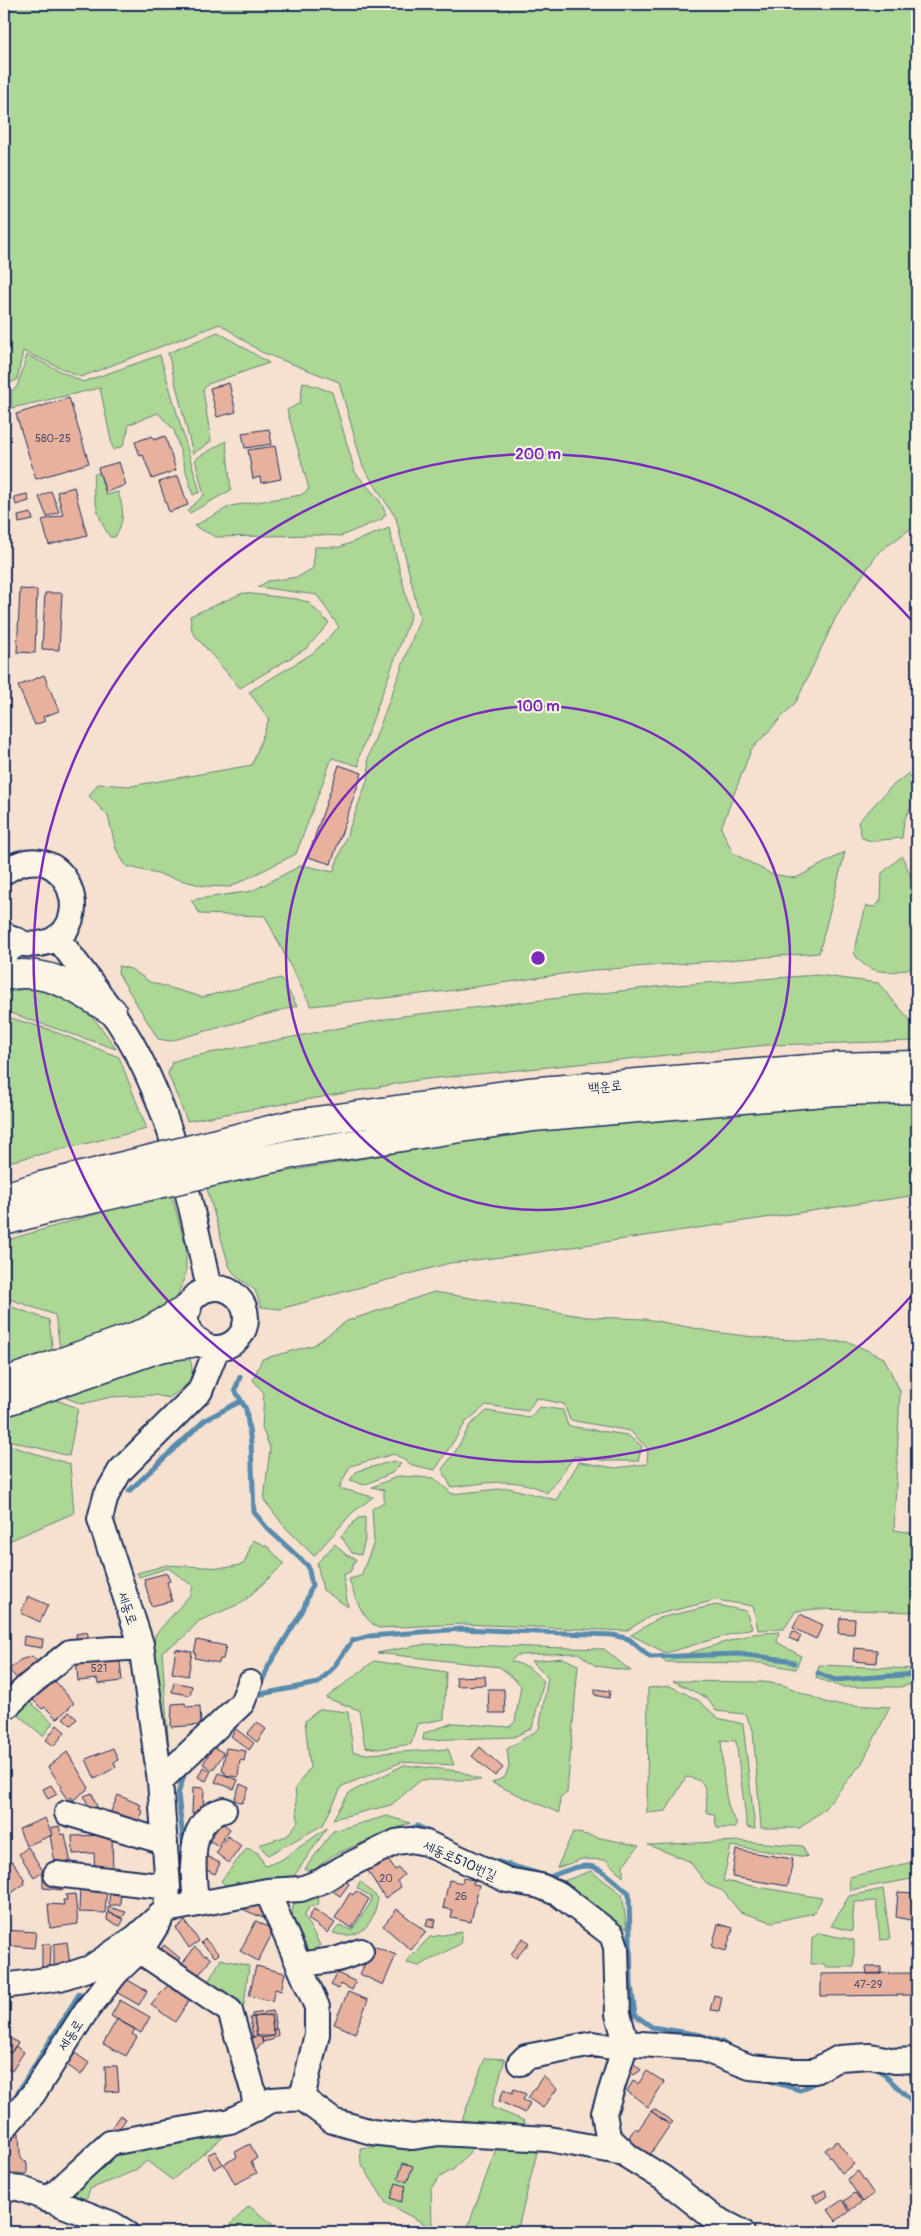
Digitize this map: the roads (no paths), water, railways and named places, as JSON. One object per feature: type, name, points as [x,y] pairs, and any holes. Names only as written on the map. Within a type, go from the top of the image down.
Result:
[{"type":"highway","points":[[4,976],[32,973],[61,980],[112,1011]]},
{"type":"highway","name":"백운로","points":[[44,1197],[294,1124],[528,1092],[833,1067],[917,1065]]},
{"type":"highway","name":"백운로","points":[[44,1197],[296,1153],[533,1117],[836,1091],[917,1089]]},
{"type":"highway","points":[[4,1197],[44,1197]]},
{"type":"highway","points":[[4,1221],[44,1197]]},
{"type":"highway","points":[[4,1382],[147,1332],[187,1310]]},
{"type":"highway","points":[[4,1402],[159,1348],[208,1345]]},
{"type":"street","points":[[4,872],[14,865],[28,861],[41,862],[54,867],[64,876],[71,888],[73,908],[66,928],[57,937],[44,943],[30,945],[8,943]]},
{"type":"street","points":[[57,937],[112,1011],[142,1063],[167,1122],[189,1194],[209,1289]]},
{"type":"street","points":[[209,1289],[227,1290],[235,1295],[245,1311],[246,1321],[238,1338],[231,1344],[208,1345],[188,1330],[187,1310],[199,1293],[209,1289]]},
{"type":"street","name":"세동로","points":[[4,2128],[33,2094],[92,2004],[116,1973],[143,1947],[166,1910],[168,1887],[160,1781],[141,1647],[100,1518],[104,1504],[120,1471],[200,1390],[208,1345]]},
{"type":"street","points":[[7,1706],[28,1685],[70,1652],[141,1647]]},
{"type":"street","points":[[160,1781],[242,1703],[250,1683]]},
{"type":"street","points":[[196,1904],[193,1855],[200,1826],[215,1812],[224,1810]]},
{"type":"street","points":[[67,1813],[165,1842]]},
{"type":"street","name":"세동로510번길","points":[[166,1910],[267,1891],[301,1890],[396,1842],[411,1840],[426,1843],[506,1880],[540,1886],[559,1894],[612,1935],[616,1947],[618,2014],[625,2046]]},
{"type":"street","points":[[56,1874],[168,1887]]},
{"type":"street","points":[[267,1891],[317,2007],[317,2034],[302,2098]]},
{"type":"street","points":[[4,1986],[60,1978],[90,1968],[136,1937],[166,1910]]},
{"type":"street","points":[[143,1947],[146,1955],[230,2011],[253,2090],[256,2109]]},
{"type":"street","points":[[299,1965],[338,1959],[361,1951]]},
{"type":"street","points":[[520,2063],[526,2057],[594,2044],[700,2048],[750,2067],[792,2071],[815,2071],[839,2058],[870,2056],[895,2061],[917,2060]]},
{"type":"street","points":[[625,2046],[604,2113],[608,2137],[624,2153],[663,2178],[710,2224],[742,2232]]},
{"type":"street","points":[[48,2200],[110,2143],[230,2121],[272,2100],[302,2098],[332,2121],[372,2132],[413,2137],[439,2133],[549,2139],[624,2153]]},
{"type":"street","points":[[4,2186],[22,2189],[112,2224],[125,2232]]},
{"type":"waterway","points":[[240,1377],[235,1390],[246,1409],[251,1443],[254,1512],[267,1528],[308,1566],[312,1585],[303,1610],[269,1665],[259,1688]]},
{"type":"waterway","points":[[129,1491],[205,1420],[241,1401]]},
{"type":"waterway","points":[[256,1695],[318,1683],[333,1668],[352,1641],[370,1636],[461,1629],[613,1635],[629,1639],[650,1657],[739,1654],[787,1660],[794,1663]]},
{"type":"waterway","points":[[818,1673],[835,1680],[917,1674]]},
{"type":"waterway","points":[[184,1849],[178,1794],[186,1769]]},
{"type":"waterway","points":[[406,1830],[417,1826],[432,1833]]},
{"type":"waterway","points":[[485,1858],[550,1877],[576,1867],[585,1866],[601,1870],[629,1893],[631,1984],[635,2015],[652,2027],[701,2035],[722,2042],[730,2048]]},
{"type":"waterway","points":[[12,2102],[79,1994]]},
{"type":"waterway","points":[[873,2068],[878,2069],[910,2099],[917,2113]]},
{"type":"waterway","points":[[767,2080],[800,2090],[822,2079]]}]
